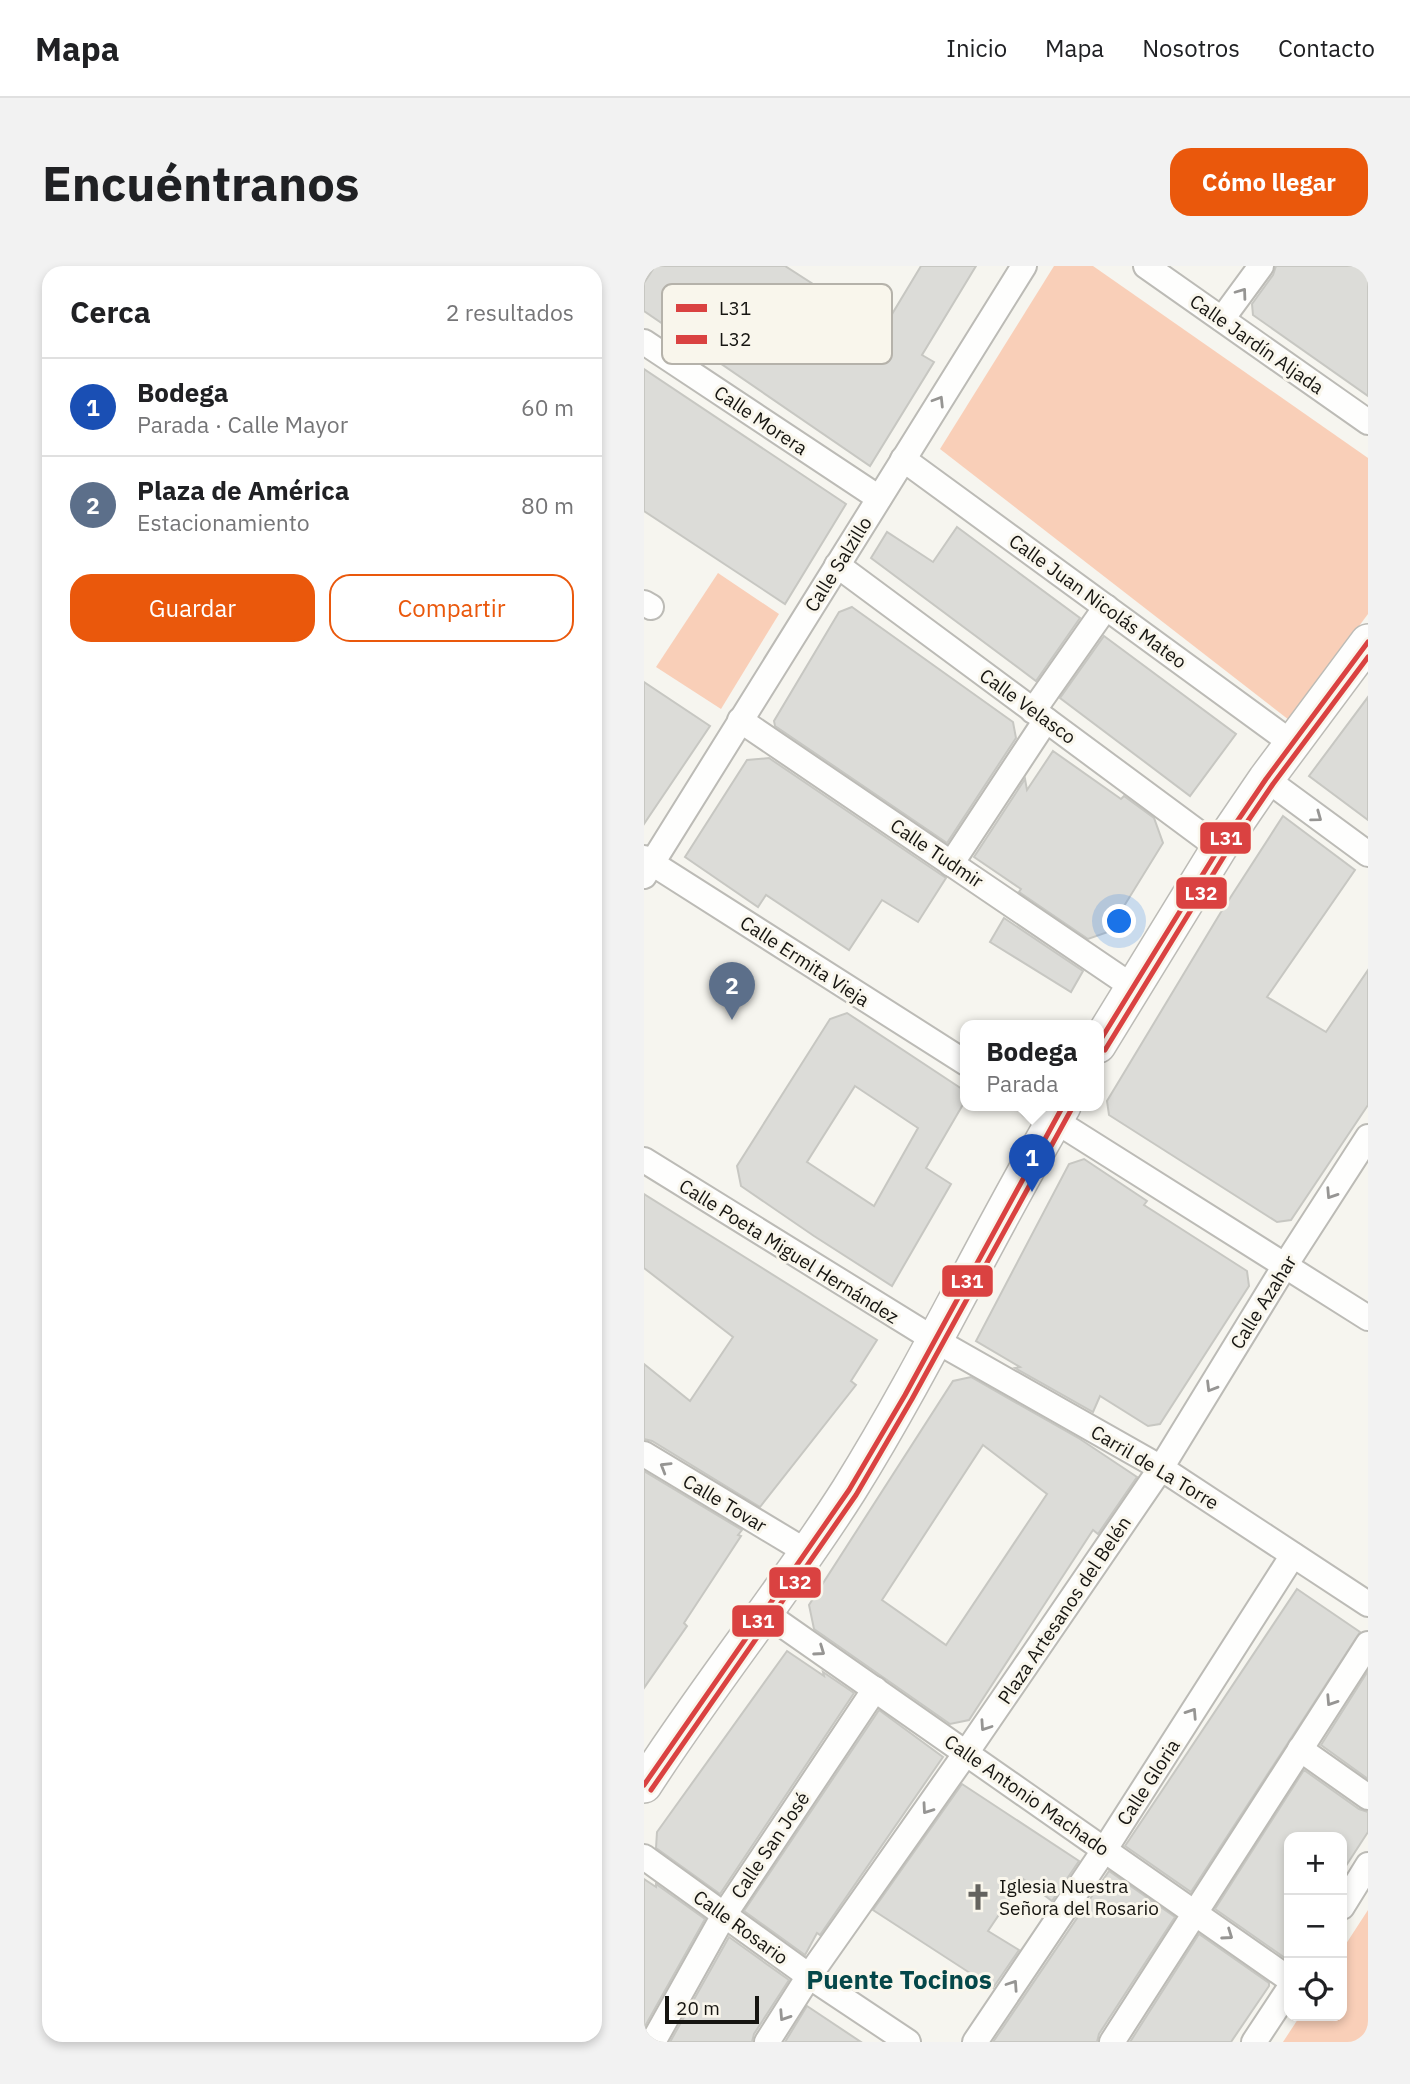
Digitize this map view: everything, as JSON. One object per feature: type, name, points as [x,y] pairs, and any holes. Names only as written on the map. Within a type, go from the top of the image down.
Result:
[{"type":"main road","points":[[1104,1035],[1219,848],[1266,779],[1368,642]]},
{"type":"main road","points":[[644,1785],[683,1725],[807,1552],[881,1436],[935,1340],[1050,1111]]},
{"type":"street","name":"Calle Salzillo","points":[[647,865],[1024,266]]},
{"type":"street","name":"Calle Jardín Aljada","points":[[1146,266],[1368,422]]},
{"type":"street","points":[[1222,319],[1261,266]]},
{"type":"street","name":"Calle Morera","points":[[644,342],[662,354]]},
{"type":"street","name":"Calle Morera","points":[[677,364],[879,498]]},
{"type":"street","name":"Calle Juan Nicolás Mateo","points":[[903,459],[1293,744]]},
{"type":"street","name":"Calle Velasco","points":[[837,565],[1219,848]]},
{"type":"street","points":[[951,864],[1106,607]]},
{"type":"street","name":"Calle Tudmir","points":[[740,720],[1133,987]]},
{"type":"street","points":[[1266,779],[1368,854]]},
{"type":"street","name":"Calle Ermita Vieja","points":[[647,865],[960,1060]]},
{"type":"street","points":[[1050,1111],[1368,1318]]},
{"type":"street","name":"Calle Azahar","points":[[1161,1468],[1286,1264],[1368,1137]]},
{"type":"street","name":"Calle Poeta Miguel Hernández","points":[[644,1160],[935,1340]]},
{"type":"street","name":"Carril de La Torre","points":[[935,1340],[1161,1468],[1368,1604]]},
{"type":"street","name":"Calle Tovar","points":[[644,1454],[807,1552]]},
{"type":"street","name":"Plaza Artesanos del Belén","points":[[766,2042],[1161,1468]]},
{"type":"street","name":"Calle Gloria","points":[[975,2042],[1105,1849],[1293,1555]]},
{"type":"street","name":"Calle Antonio Machado","points":[[764,1612],[1284,1975]]},
{"type":"street","points":[[1112,2042],[1368,1644]]},
{"type":"street","name":"Calle San José","points":[[653,2042],[724,1915],[875,1689]]},
{"type":"street","points":[[1300,1749],[1368,1797]]},
{"type":"street","name":"Calle Rosario","points":[[644,1857],[809,1976],[880,2034],[908,2042]]},
{"type":"street","points":[[1347,1899],[1368,1865]]},
{"type":"street","points":[[1254,2042],[1284,1997]]},
{"type":"shaded area","points":[[1054,266],[1093,266],[1368,458],[1368,614],[1289,720],[940,449]]},
{"type":"shaded area","points":[[718,573],[779,614],[721,709],[656,667]]},
{"type":"shaded area","points":[[1368,1910],[1368,2042],[1283,2042],[1297,2021],[1347,2021],[1347,1942]]},
{"type":"building","points":[[655,266],[785,266],[813,284],[662,284],[662,323],[644,311],[644,283]]},
{"type":"building","points":[[921,266],[976,266],[922,355],[934,362],[870,466],[721,364],[892,364],[892,314]]},
{"type":"building","points":[[1276,266],[1368,266],[1368,396],[1253,315],[1252,304],[1273,275]]},
{"type":"building","points":[[644,369],[846,504],[785,604],[644,511]]},
{"type":"building","points":[[957,527],[1080,618],[1036,681],[871,558],[887,532],[933,562]]},
{"type":"building","points":[[852,607],[1013,722],[1016,738],[947,843],[775,726],[774,721],[839,612]]},
{"type":"building","points":[[1104,636],[1236,734],[1190,796],[1060,698]]},
{"type":"building","points":[[644,682],[710,726],[644,824]]},
{"type":"building","points":[[1368,697],[1368,820],[1309,776]]},
{"type":"building","points":[[1053,751],[1121,799],[1124,796],[1154,818],[1163,843],[1108,932],[1088,939],[1019,892],[1021,889],[974,857],[1025,779],[1027,790]]},
{"type":"building","points":[[769,758],[946,878],[918,922],[882,900],[849,950],[766,895],[758,907],[685,857],[747,760]]},
{"type":"building","points":[[1283,816],[1355,870],[1267,997],[1326,1032],[1368,970],[1368,1105],[1291,1220],[1277,1222],[1109,1115],[1107,1101],[1221,912]]},
{"type":"building","points":[[1004,918],[1083,971],[1071,992],[990,942]]},
{"type":"building","points":[[847,1013],[960,1088],[960,1110],[926,1168],[951,1184],[892,1286],[741,1186],[737,1166],[830,1019]],"holes":[[[855,1086],[918,1128],[874,1206],[807,1162]]]},
{"type":"building","points":[[1084,1159],[1147,1201],[1144,1205],[1247,1271],[1249,1286],[1160,1424],[1148,1426],[1100,1396],[1093,1412],[1015,1368],[1020,1367],[976,1341],[1069,1164]]},
{"type":"building","points":[[644,1194],[877,1340],[851,1381],[856,1385],[760,1507],[652,1441],[644,1439],[644,1364],[690,1401],[733,1337],[644,1268]]},
{"type":"building","points":[[971,1377],[1080,1439],[1137,1477],[1098,1534],[1093,1530],[969,1720],[950,1724],[814,1629],[809,1605],[953,1381]],"holes":[[[983,1445],[1047,1494],[946,1645],[882,1600]]]},
{"type":"building","points":[[644,1471],[742,1530],[738,1535],[741,1536],[684,1623],[687,1626],[644,1688]]},
{"type":"building","points":[[1297,1589],[1360,1632],[1191,1892],[1125,1846]]},
{"type":"building","points":[[787,1651],[854,1693],[720,1894],[656,1848],[657,1832]]},
{"type":"building","points":[[1368,1671],[1368,1779],[1321,1745]]},
{"type":"building","points":[[879,1710],[943,1757],[820,1935],[817,1933],[805,1955],[744,1911]]},
{"type":"building","points":[[1304,1770],[1359,1809],[1368,1812],[1368,1832],[1347,1864],[1347,1832],[1284,1832],[1284,1957],[1215,1909]]},
{"type":"building","points":[[962,1784],[1079,1861],[1052,1901],[1023,1879],[988,1931],[1019,1950],[993,1988],[873,1910]]},
{"type":"building","points":[[1109,1871],[1175,1917],[1099,2034],[1097,2042],[993,2042]]},
{"type":"building","points":[[644,1879],[656,1887],[656,1884],[705,1919],[644,2028]]},
{"type":"building","points":[[1199,1934],[1269,1983],[1269,1986],[1231,2042],[1130,2042]]},
{"type":"building","points":[[729,1937],[789,1980],[754,2034],[752,2042],[670,2042]]},
{"type":"building","points":[[807,2006],[861,2042],[785,2042]]},
{"type":"transit line","name":"L31","points":[[1104,1034],[1219,848],[1266,779],[1368,642]]},
{"type":"transit line","name":"L32","points":[[1105,1050],[1226,853],[1273,784],[1368,657]]},
{"type":"transit line","name":"L31","points":[[644,1785],[849,1490],[905,1395],[1060,1111]]},
{"type":"transit line","name":"L32","points":[[651,1790],[856,1495],[1070,1111]]},
{"type":"place","name":"Plaza de América","points":[[732,1020]]},
{"type":"place","name":"Bodega","points":[[1032,1192]]},
{"type":"place","name":"Iglesia Nuestra Señora del Rosario","points":[[978,1897]]},
{"type":"district","name":"Puente Tocinos","points":[[899,1980]]}]
